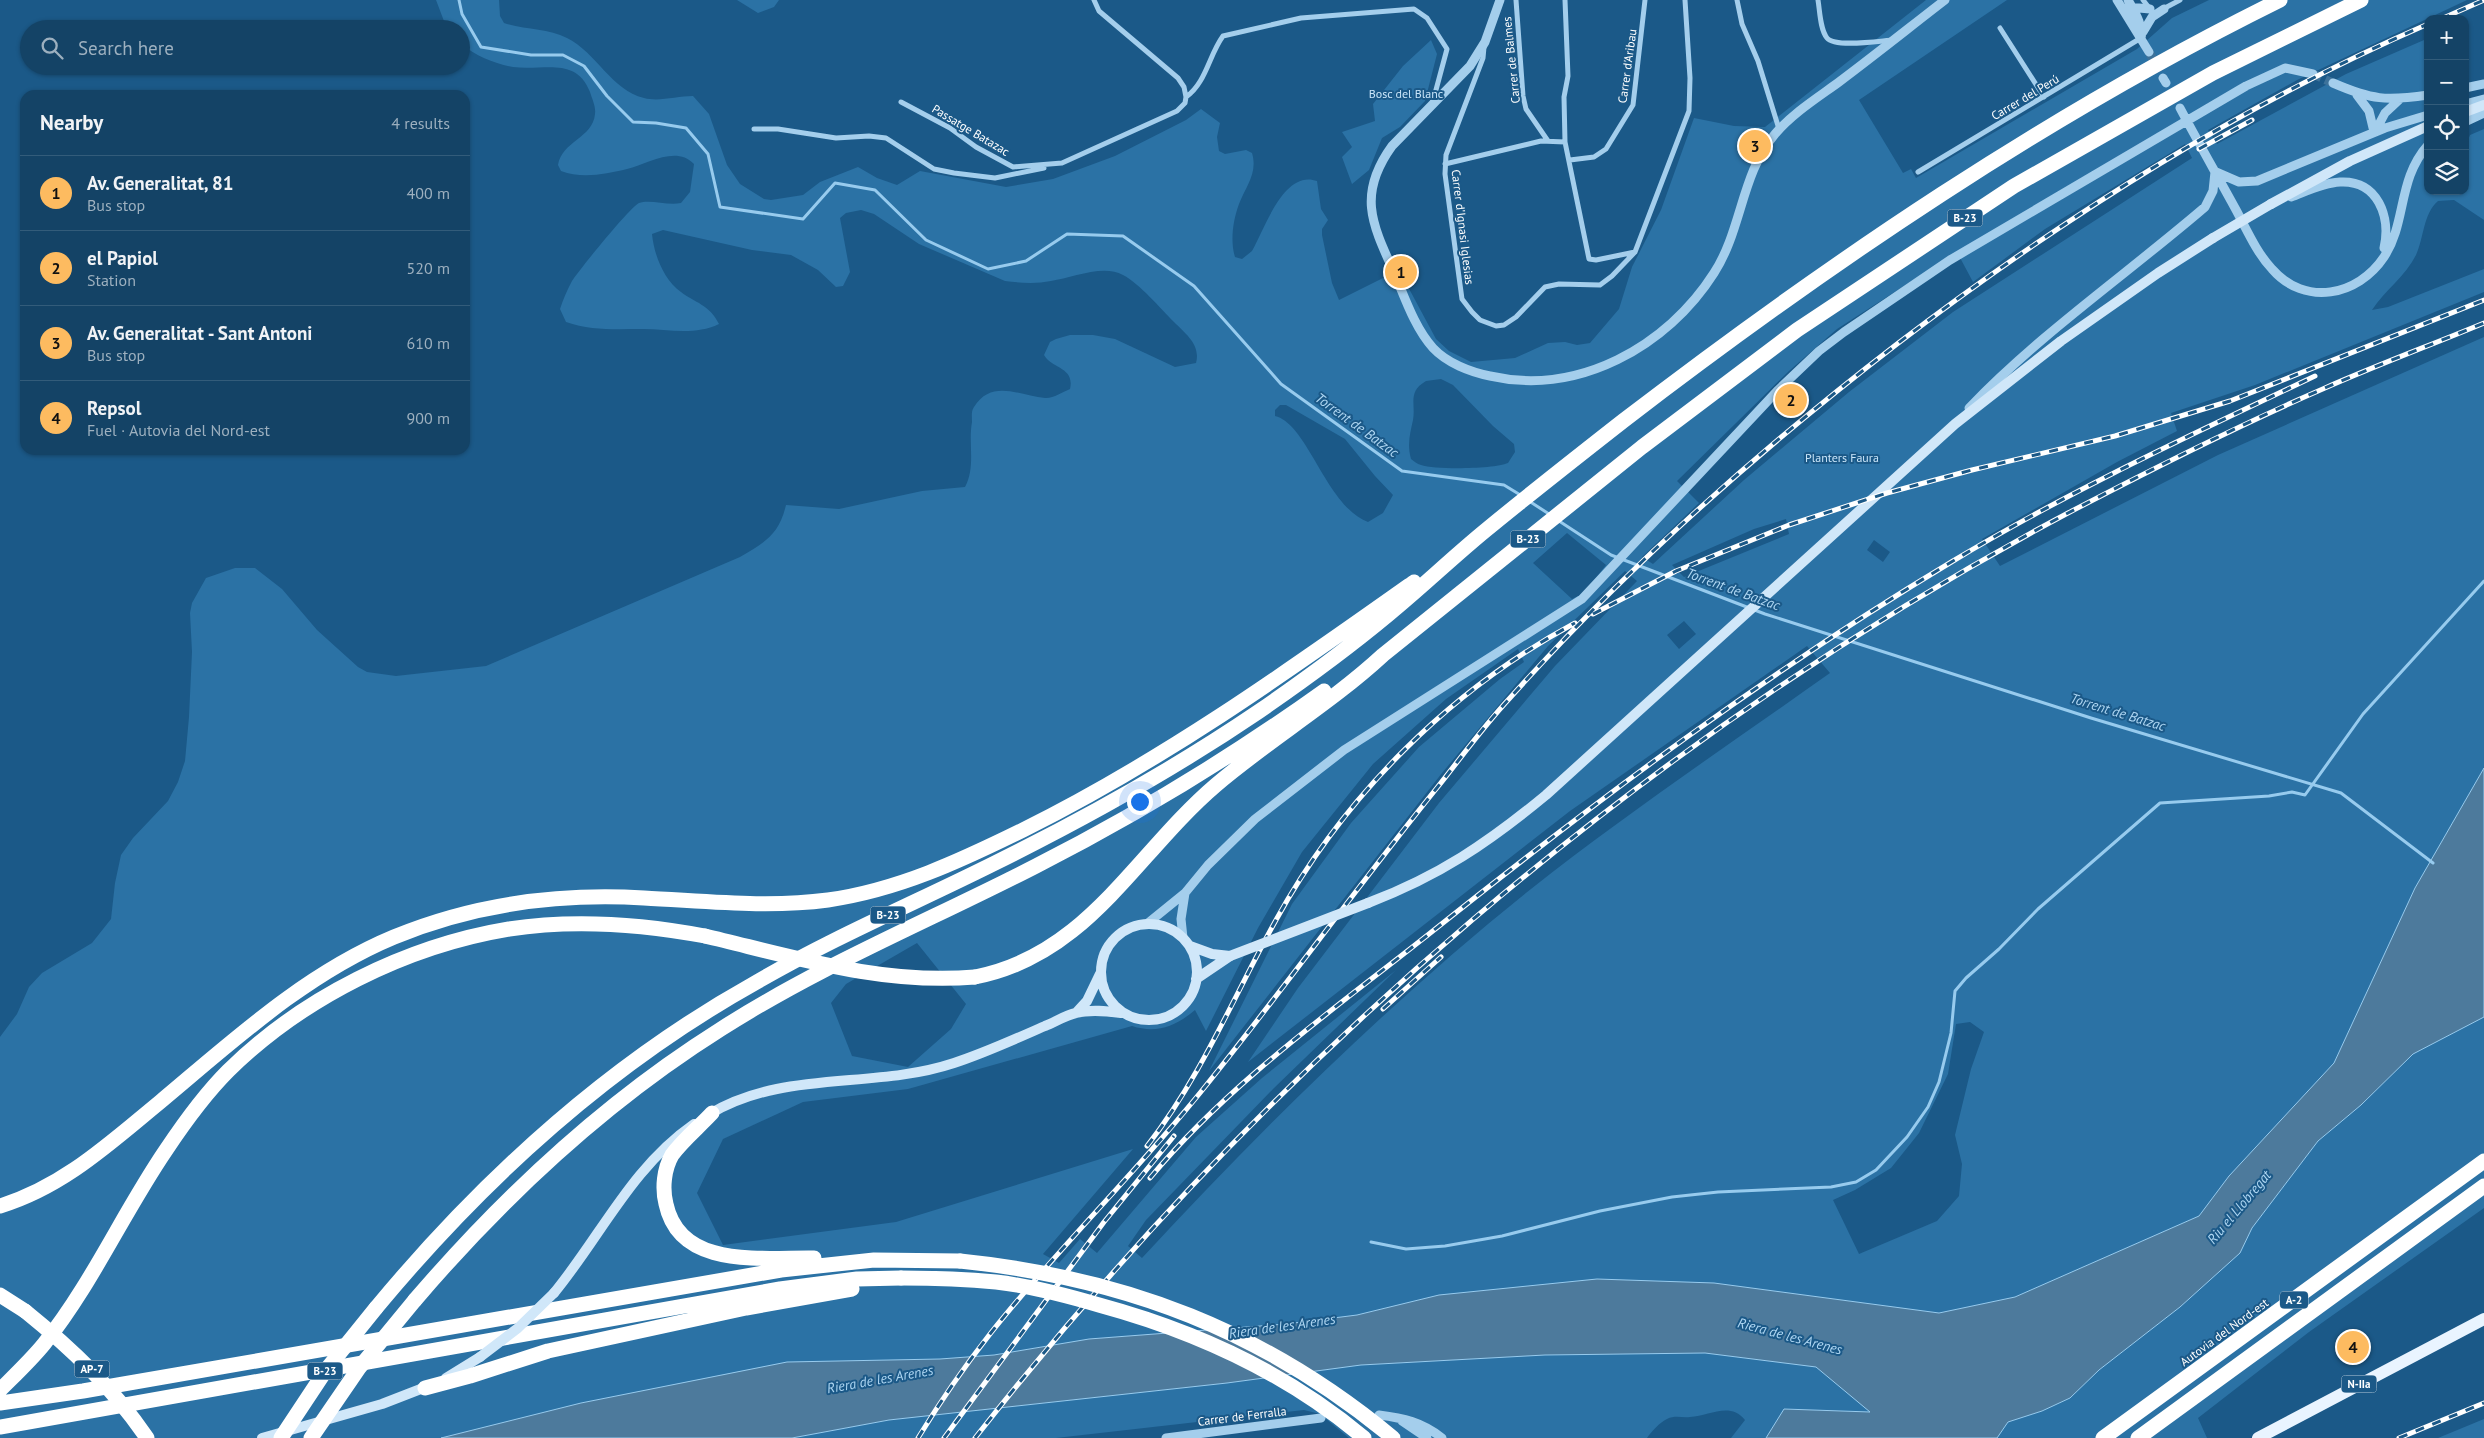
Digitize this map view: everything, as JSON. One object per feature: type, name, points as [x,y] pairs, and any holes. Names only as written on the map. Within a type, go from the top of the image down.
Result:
[{"type":"highway","name":"B-23","points":[[281,1438],[326,1370],[430,1245],[500,1172],[574,1108],[653,1048],[756,982],[1035,842],[1160,774],[1300,682],[1392,612],[1436,569],[1578,456],[1779,304],[1995,160],[2194,42],[2280,0]]},
{"type":"highway","name":"B-23","points":[[312,1438],[359,1368],[415,1300],[486,1221],[545,1164],[618,1102],[699,1043],[807,978],[988,890],[1123,821],[1229,757],[1349,674],[1383,655],[1598,482],[1797,330],[2014,186],[2213,73],[2361,0]]},
{"type":"highway","points":[[0,1206],[30,1195],[69,1174],[107,1146],[288,998],[327,972],[390,939],[456,915],[524,901],[597,896],[785,903],[854,895],[921,877],[960,861],[1041,821],[1152,760],[1274,681],[1436,569]]},
{"type":"highway","points":[[0,1390],[44,1344],[70,1307],[138,1192],[196,1108],[228,1072],[307,1009],[349,984],[401,960],[464,940],[510,929],[552,925],[655,928],[705,936],[873,974],[932,979],[975,977],[992,973],[1025,962],[1070,935],[1101,907],[1199,799],[1259,751],[1352,684],[1383,655]]},
{"type":"highway","points":[[712,1113],[673,1154],[667,1166],[664,1184],[666,1204],[670,1217],[685,1238],[696,1247],[712,1253],[734,1256],[849,1260],[929,1259],[984,1263],[1057,1275],[1141,1296],[1205,1322],[1271,1354],[1325,1387],[1393,1438]]},
{"type":"highway","name":"Autovia del Nord-est","points":[[2103,1438],[2484,1161]]},
{"type":"highway","name":"A-2","points":[[2138,1438],[2484,1186]]},
{"type":"highway","points":[[0,1403],[83,1391],[781,1270],[849,1260]]},
{"type":"highway","points":[[0,1427],[780,1289],[857,1284],[901,1278],[997,1282],[1074,1298],[1158,1322],[1226,1350],[1283,1380],[1332,1413],[1364,1438]]},
{"type":"highway","points":[[425,1388],[548,1351],[857,1284]]},
{"type":"highway","name":"AP-7","points":[[0,1295],[26,1311],[96,1373],[127,1409],[147,1438]]},
{"type":"main road","points":[[2469,111],[2484,105]]},
{"type":"main road","points":[[1196,980],[1230,956],[1368,903],[1419,882],[1451,866],[1511,824],[1553,789],[1955,424],[2061,341],[2158,273],[2213,238],[2350,161],[2424,128]]},
{"type":"main road","points":[[1076,1013],[1087,1001],[1100,972],[1104,953],[1118,935],[1127,929],[1148,924],[1167,927],[1187,942],[1212,954],[1230,956]]},
{"type":"main road","points":[[262,1438],[382,1404],[425,1388],[480,1357],[518,1328],[554,1293],[578,1262],[625,1192],[649,1162],[678,1135],[712,1113],[744,1098],[785,1086],[803,1083],[868,1080],[938,1068],[1076,1013],[1098,1011],[1122,1012],[1142,1020],[1164,1018],[1183,1007],[1192,993],[1196,980],[1196,962],[1187,942]]},
{"type":"main road","points":[[1100,972],[1107,996],[1122,1012]]},
{"type":"main road","name":"N-IIa","points":[[2258,1438],[2484,1319]]},
{"type":"street","points":[[1094,0],[1099,11],[1178,78],[1184,87],[1186,97]]},
{"type":"street","points":[[1500,0],[1485,42],[1470,66],[1392,146],[1376,172],[1370,198],[1371,215],[1376,232],[1417,323],[1433,348],[1445,359],[1483,375],[1524,381],[1566,377],[1608,366],[1648,341],[1683,310],[1716,270],[1731,235],[1755,165],[1779,129],[1810,102],[1946,0]]},
{"type":"street","name":"Carrer de Balmes","points":[[1516,0],[1526,110],[1548,141]]},
{"type":"street","points":[[1565,0],[1568,76],[1564,97],[1565,142],[1589,259],[1596,260],[1635,252],[1689,111],[1690,78],[1685,0]]},
{"type":"street","name":"Carrer d'Aribau","points":[[1570,160],[1594,157],[1606,149],[1633,105],[1645,0]]},
{"type":"street","points":[[1737,0],[1742,24],[1758,62],[1779,129]]},
{"type":"street","points":[[1818,0],[1823,30],[1828,40],[1838,44],[1893,40]]},
{"type":"street","points":[[2116,0],[2142,35]]},
{"type":"street","points":[[2121,0],[2127,7],[2150,10],[2164,9]]},
{"type":"street","points":[[2128,0],[2133,8],[2149,52]]},
{"type":"street","points":[[2143,0],[2150,10]]},
{"type":"street","points":[[2142,35],[2152,18],[2177,1]]},
{"type":"street","name":"Passatge Batazac","points":[[754,129],[778,129],[836,138],[869,136],[886,138],[934,169],[995,178],[1062,164],[1177,111],[1185,103],[1186,97],[1198,89],[1213,50],[1223,36],[1301,18],[1414,9],[1427,18],[1447,49],[1432,106]]},
{"type":"street","points":[[2000,28],[2044,98]]},
{"type":"street","name":"Carrer del Perú","points":[[1918,172],[2044,98],[2142,35]]},
{"type":"street","name":"Carrer d'Ignasi Iglesias","points":[[1485,42],[1483,58],[1452,138],[1445,164],[1462,298],[1480,320],[1496,326],[1509,323],[1539,292],[1550,285],[1600,285],[1612,276],[1635,252]]},
{"type":"street","points":[[1148,924],[1185,893],[1214,858],[1255,818],[1284,794],[1344,750],[1572,607],[1593,589],[1777,391],[1819,351],[1943,265],[2187,120],[2280,70],[2291,68],[2313,74]]},
{"type":"street","points":[[2333,83],[2356,93],[2378,99],[2400,99],[2424,96]]},
{"type":"street","points":[[2469,87],[2484,84]]},
{"type":"street","points":[[2356,93],[2369,111],[2374,132]]},
{"type":"street","points":[[2374,132],[2385,114],[2400,99]]},
{"type":"street","points":[[2469,103],[2484,99]]},
{"type":"street","name":"Passatge Batazac","points":[[901,102],[935,119],[976,147],[1013,168],[1062,164]]},
{"type":"street","points":[[2180,108],[2272,270],[2286,281],[2308,292],[2334,292],[2353,286],[2364,279],[2378,265],[2385,256],[2396,229],[2409,175],[2425,150]]},
{"type":"street","points":[[2469,120],[2484,113]]},
{"type":"street","points":[[2216,172],[2239,182],[2257,181],[2374,132],[2424,116]]},
{"type":"street","points":[[1445,164],[1548,141],[1565,142]]},
{"type":"street","points":[[1955,424],[2015,364],[2098,293],[2205,207],[2213,191],[2216,172]]},
{"type":"street","points":[[2271,204],[2329,184],[2340,182],[2359,185],[2372,194],[2385,213],[2387,232],[2378,265]]},
{"type":"street","points":[[1185,893],[1181,919],[1187,942]]},
{"type":"street","points":[[1379,1414],[1411,1420],[1426,1426],[1442,1438]]},
{"type":"street","points":[[1396,1417],[1427,1438]]},
{"type":"street","name":"Carrer de Ferralla","points":[[1166,1438],[1321,1418]]},
{"type":"green space","name":"Planters Faura","points":[[436,0],[499,0],[500,16],[504,23],[552,32],[567,38],[578,45],[613,79],[632,94],[650,99],[693,96],[709,114],[727,165],[740,184],[764,199],[771,200],[803,195],[820,182],[858,167],[877,178],[897,185],[920,171],[1006,187],[1053,179],[1115,156],[1186,120],[1201,109],[1220,123],[1217,137],[1219,151],[1225,154],[1246,150],[1252,153],[1252,173],[1235,217],[1232,237],[1235,257],[1242,259],[1252,251],[1277,203],[1285,192],[1295,184],[1305,180],[1317,181],[1321,209],[1328,220],[1322,229],[1322,235],[1332,283],[1339,300],[1399,270],[1436,339],[1449,351],[1471,362],[1515,358],[1548,343],[1565,342],[1577,345],[1590,343],[1619,309],[1632,267],[1661,210],[1694,118],[1734,126],[1765,127],[1926,0],[2007,0],[1859,100],[1903,173],[1911,169],[1916,178],[2137,49],[2172,18],[2209,0],[2467,0],[2435,15],[2424,15],[2424,20],[2297,80],[2208,130],[2217,144],[2346,74],[2424,40],[2424,195],[2469,195],[2469,138],[2470,135],[2484,129],[2484,220],[2454,200],[2438,201],[2429,213],[2416,255],[2406,270],[2372,310],[2388,307],[2484,269],[2484,292],[2255,385],[2171,413],[2177,431],[2117,462],[1982,539],[2000,566],[2218,455],[2484,337],[2484,768],[2415,888],[2334,1063],[2229,1176],[2199,1216],[2015,1297],[1939,1313],[1714,1283],[1439,1295],[1357,1315],[1286,1324],[1089,1339],[994,1355],[581,1403],[441,1438],[0,1438],[0,1037],[17,1014],[29,987],[42,973],[92,943],[111,919],[115,883],[121,855],[133,838],[168,801],[178,782],[185,761],[189,717],[192,652],[190,613],[192,603],[206,578],[235,568],[255,568],[282,589],[317,630],[358,667],[367,672],[396,676],[486,666],[740,557],[770,537],[779,524],[786,505],[839,509],[922,491],[965,487],[971,463],[972,412],[981,398],[989,393],[1007,391],[1048,398],[1070,389],[1071,382],[1066,372],[1048,360],[1044,355],[1050,342],[1056,339],[1070,335],[1093,335],[1115,339],[1175,367],[1196,363],[1196,351],[1188,336],[1143,290],[1123,275],[1115,272],[1097,271],[1040,283],[1005,281],[919,244],[874,214],[861,210],[846,213],[840,218],[850,272],[843,286],[836,287],[818,270],[791,255],[752,250],[663,230],[652,234],[657,258],[664,273],[681,292],[711,312],[719,324],[700,330],[681,331],[594,328],[566,322],[560,309],[564,299],[572,281],[594,252],[639,203],[681,203],[690,192],[694,164],[679,156],[670,156],[627,169],[602,174],[577,175],[561,171],[558,165],[565,150],[589,129],[593,122],[595,114],[594,105],[584,81],[576,73],[568,69],[513,67],[479,56],[470,50],[470,20],[444,20]],"holes":[[[2185,144],[2192,158],[1953,312],[1849,392],[1744,480],[1653,564],[1642,557],[1699,503],[1677,481],[1789,371],[1837,329],[1957,252],[1973,282],[2045,229]],[[1441,379],[1453,385],[1493,426],[1514,444],[1515,452],[1508,463],[1478,468],[1439,468],[1421,465],[1411,459],[1409,444],[1414,414],[1414,394],[1416,389],[1426,381]],[[1280,405],[1286,405],[1345,439],[1393,495],[1383,513],[1368,522],[1353,513],[1340,500],[1298,434],[1287,422],[1275,416],[1275,410]],[[1786,519],[1789,534],[1684,577],[1672,565],[1754,529]],[[1567,533],[1606,565],[1584,593],[1572,599],[1533,563]],[[1874,540],[1890,552],[1883,562],[1867,550]],[[1625,571],[1637,581],[1555,666],[1439,803],[1298,988],[1248,1062],[1570,811],[1807,646],[1830,673],[1604,833],[1531,889],[1428,975],[1281,1113],[1142,1258],[1128,1246],[1146,1220],[1274,1088],[1396,970],[1262,1078],[1196,1137],[1097,1253],[1080,1239],[1059,1263],[1043,1254],[1133,1149],[896,1222],[723,1245],[697,1193],[723,1139],[803,1102],[908,1089],[1132,1026],[1150,1029],[1166,1027],[1181,1020],[1195,1010],[1206,1031],[1258,928],[1302,852],[1373,764],[1446,699],[1518,649],[1524,662],[1500,679],[1419,747],[1351,823],[1292,904],[1209,1071],[1442,773],[1548,646]],[[1684,621],[1696,634],[1679,649],[1667,635]],[[917,943],[966,1004],[951,1029],[908,1067],[852,1056],[831,1003],[846,984]],[[1970,1022],[1984,1032],[1971,1069],[1955,1135],[1962,1164],[1959,1196],[1937,1221],[1859,1254],[1833,1200],[1855,1190],[1891,1168],[1919,1133],[1948,1074],[1956,1024]]]},
{"type":"green space","points":[[737,0],[779,0],[774,7],[758,13]]},
{"type":"green space","name":"Bosc del Blanc","points":[[1431,40],[1437,54],[1425,101],[1400,127],[1382,138],[1369,170],[1352,184],[1342,157],[1352,147],[1342,132],[1375,121],[1373,104],[1403,66]]},
{"type":"green space","points":[[2484,1017],[2484,1208],[2309,1332],[2198,1418],[2207,1438],[1997,1438],[2008,1422],[2042,1411],[2070,1398],[2099,1370],[2180,1307],[2240,1253],[2252,1228],[2318,1141],[2361,1105],[2413,1054]]},
{"type":"green space","points":[[1705,1353],[1816,1367],[1871,1412],[1784,1409],[1766,1438],[1731,1438],[1745,1420],[1739,1414],[1726,1410],[1664,1420],[1647,1438],[1349,1438],[1320,1414],[1304,1410],[1056,1438],[792,1438],[889,1420],[1227,1383],[1361,1365],[1545,1355]]},
{"type":"green space","points":[[2484,1419],[2484,1438],[2438,1438]]},
{"type":"water","points":[[2484,768],[2484,1017],[2413,1054],[2361,1105],[2318,1141],[2252,1228],[2240,1253],[2180,1307],[2099,1370],[2070,1398],[2042,1411],[2008,1422],[1997,1438],[1766,1438],[1784,1409],[1870,1412],[1816,1367],[1705,1353],[1545,1355],[1361,1365],[1227,1383],[889,1420],[792,1438],[441,1438],[581,1403],[787,1362],[940,1359],[994,1355],[1089,1339],[1286,1324],[1357,1315],[1439,1295],[1597,1279],[1714,1283],[1939,1313],[2015,1297],[2199,1216],[2229,1176],[2334,1063],[2415,888]]},
{"type":"waterway","name":"Torrent de Batzac","points":[[459,0],[465,20]]},
{"type":"waterway","name":"Torrent de Batzac","points":[[470,28],[481,47],[531,55],[563,55],[584,66],[607,96],[633,122],[656,123],[686,128],[708,154],[720,207],[803,219],[835,183],[875,190],[926,240],[988,269],[1026,261],[1067,234],[1123,236],[1194,286],[1281,384],[1402,471],[1504,485],[1522,496]]},
{"type":"waterway","name":"Torrent de Batzac","points":[[1529,501],[1549,514]]},
{"type":"waterway","name":"Torrent de Batzac","points":[[1559,521],[1611,555],[1765,614],[2091,718],[2341,793],[2433,863]]},
{"type":"waterway","points":[[1371,1242],[1406,1249],[1445,1246],[1502,1236],[1600,1211],[1672,1197],[1718,1192],[1831,1187],[1856,1182],[1876,1170],[1907,1137],[1928,1107],[1939,1082],[1951,1033],[1955,991],[1966,978],[1999,949],[2038,909],[2160,803],[2269,796],[2292,792],[2305,795],[2363,714],[2484,581]]},
{"type":"tunnel","points":[[2149,52],[2163,78]]},
{"type":"tunnel","points":[[2313,74],[2333,83]]},
{"type":"railway","points":[[2450,15],[2484,0]]},
{"type":"railway","points":[[918,1438],[952,1385],[990,1334],[1204,1088],[1490,721],[1599,603],[1647,557],[1695,512],[1794,426],[1897,344],[2022,253],[2087,209],[2220,128],[2357,56],[2424,26]]},
{"type":"railway","points":[[2199,149],[2252,120]]},
{"type":"railway","points":[[1593,614],[1676,571],[1789,525],[1887,493],[1972,470],[2115,436],[2230,401],[2484,300]]},
{"type":"railway","points":[[975,1438],[1089,1300],[1211,1166],[1339,1039],[1474,919],[1614,805],[1760,700],[1912,602],[2068,513],[2195,448],[2292,402],[2484,323]]},
{"type":"railway","points":[[1150,1178],[1213,1110],[1283,1049],[1620,786],[1751,692],[1885,603],[1997,535],[2086,487],[2315,376]]},
{"type":"railway","points":[[1147,1146],[1184,1092],[1216,1036],[1276,920],[1303,874],[1368,789],[1404,750],[1443,714],[1485,680],[1529,650],[1575,623]]},
{"type":"railway","points":[[1383,1009],[1441,957]]},
{"type":"railway","points":[[944,1438],[1104,1222],[1174,1136]]},
{"type":"railway","points":[[2399,1438],[2484,1403]]},
{"type":"place","name":"Av. Generalitat - Sant Antoni","points":[[1755,146]]},
{"type":"place","name":"Av. Generalitat, 81","points":[[1401,272]]},
{"type":"place","name":"el Papiol","points":[[1791,400]]},
{"type":"place","name":"Repsol","points":[[2353,1347]]},
{"type":"water label","name":"Riu el Llobregat","points":[[2239,1207]]},
{"type":"water label","name":"Riera de les Arenes","points":[[1282,1326]]},
{"type":"water label","name":"Riera de les Arenes","points":[[1790,1336]]},
{"type":"water label","name":"Riera de les Arenes","points":[[880,1379]]}]
